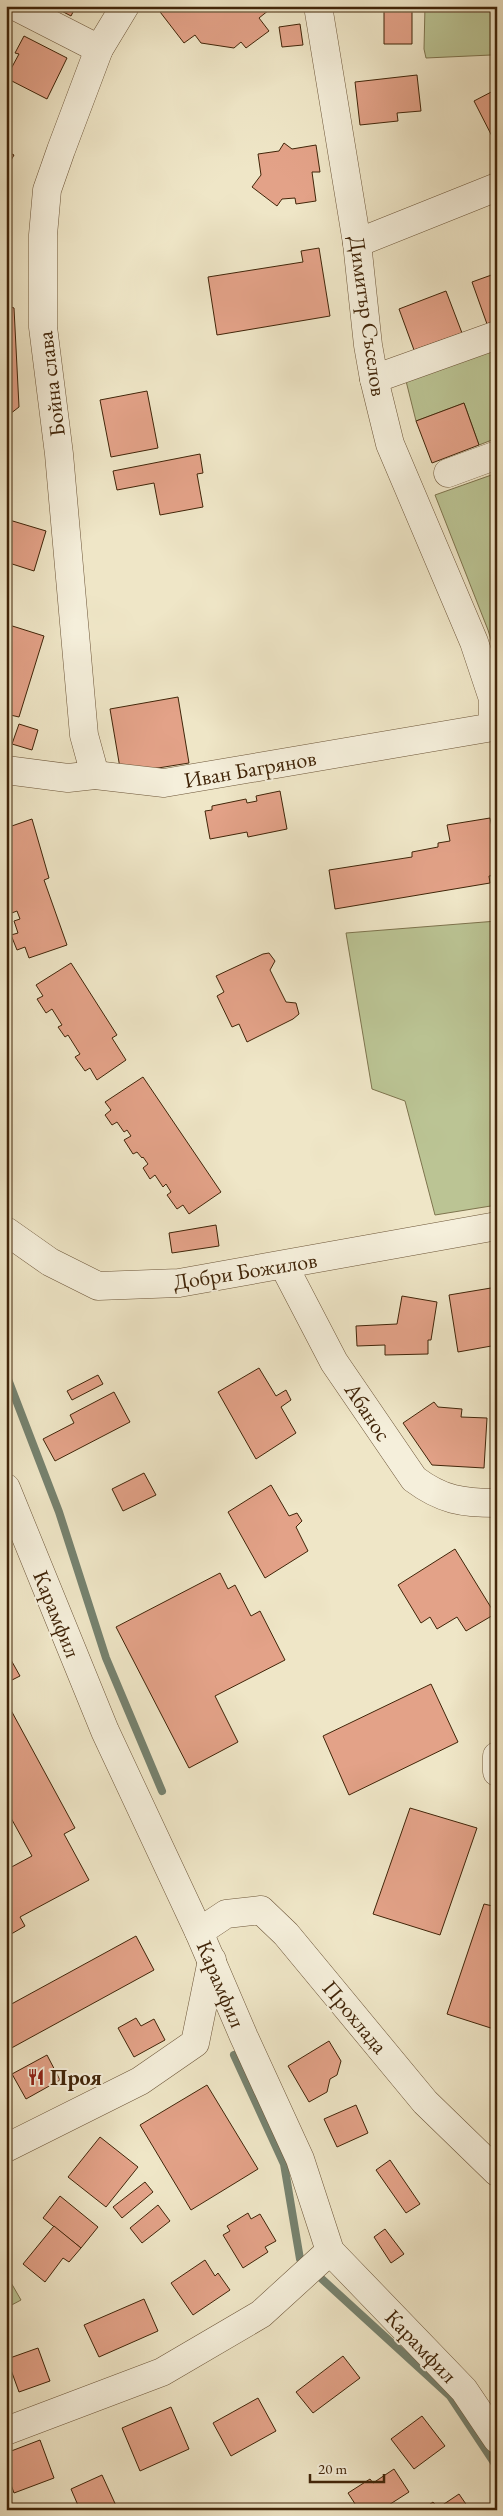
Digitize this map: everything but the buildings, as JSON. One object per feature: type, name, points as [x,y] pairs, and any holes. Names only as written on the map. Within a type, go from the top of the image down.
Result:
[{"type":"street","points":[[15,6],[99,49]]},
{"type":"street","name":"Бойна слава","points":[[95,775],[84,735],[59,454],[43,328],[43,235],[47,190],[99,49],[125,6]]},
{"type":"street","name":"Димитър Съселов","points":[[318,6],[357,243],[368,345],[374,379],[390,444],[474,642],[493,699],[493,727]]},
{"type":"street","points":[[357,243],[497,187]]},
{"type":"street","points":[[374,379],[497,335]]},
{"type":"street","points":[[448,473],[497,455]]},
{"type":"street","name":"Иван Багрянов","points":[[6,770],[68,778],[95,775],[164,783],[493,727]]},
{"type":"street","name":"Добри Божилов","points":[[6,1231],[50,1262],[98,1286],[179,1283],[284,1266],[497,1226]]},
{"type":"street","name":"Абанос","points":[[284,1266],[334,1362],[414,1479],[433,1493],[456,1500],[497,1503]]},
{"type":"street","name":"Карамфил","points":[[6,1488],[105,1731],[200,1932],[236,2020],[300,2159],[330,2251],[464,2390],[497,2440]]},
{"type":"street","points":[[497,1756],[497,1772]]},
{"type":"street","name":"Прохлада","points":[[200,1932],[226,1914],[261,1910],[286,1934],[425,2102],[497,2172]]},
{"type":"street","points":[[195,2043],[212,1960]]},
{"type":"street","points":[[10,2138],[140,2081],[195,2043],[236,2020]]},
{"type":"street","points":[[6,2431],[162,2372],[261,2314],[330,2251]]},
{"type":"green space","points":[[425,6],[497,6],[497,52],[491,55],[426,58],[424,49]]},
{"type":"green space","points":[[497,344],[497,391],[495,392],[497,398],[497,438],[479,445],[464,403],[416,421],[405,377]]},
{"type":"green space","points":[[497,473],[497,659],[488,630],[435,495]]},
{"type":"green space","points":[[497,921],[497,1205],[435,1215],[405,1101],[372,1089],[346,933]]},
{"type":"green space","points":[[6,2274],[21,2300],[6,2308]]},
{"type":"waterway","points":[[6,1374],[59,1512],[106,1658],[162,1791]]},
{"type":"waterway","points":[[234,2055],[284,2164],[300,2259],[450,2396],[497,2467]]},
{"type":"place","name":"Проя","points":[[36,2077]]}]
